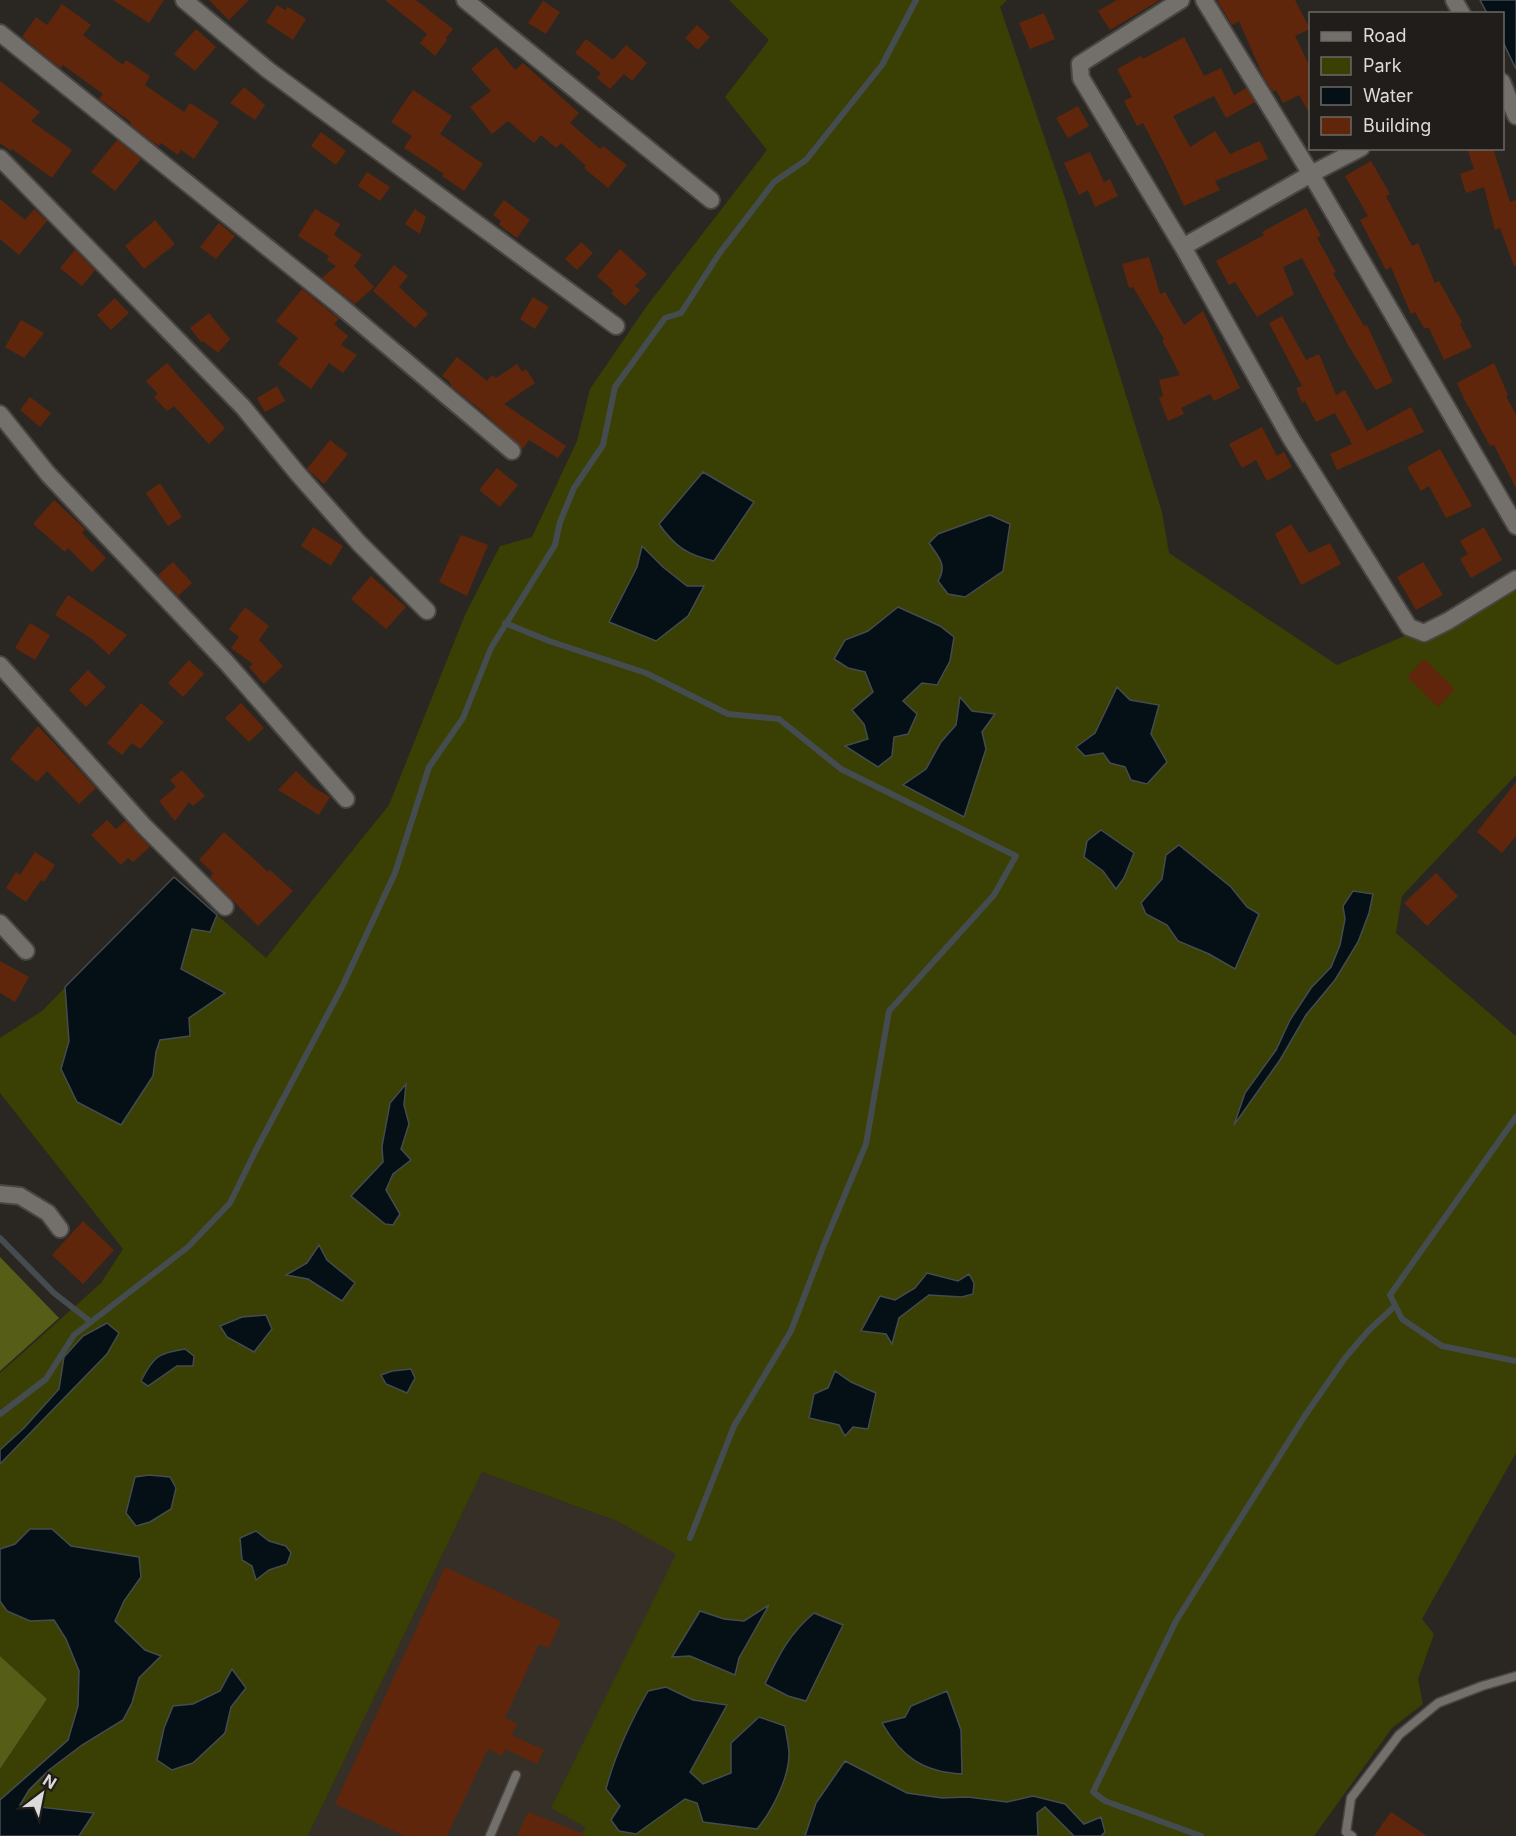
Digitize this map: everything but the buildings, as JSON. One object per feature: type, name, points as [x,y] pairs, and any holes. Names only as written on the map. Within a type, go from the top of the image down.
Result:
[{"type":"street","points":[[184,0],[268,70],[616,326]]},
{"type":"street","points":[[465,0],[711,200]]},
{"type":"street","points":[[1181,0],[1080,64],[1081,78],[1183,247],[1290,437],[1409,627],[1424,633],[1516,579]]},
{"type":"street","points":[[1204,0],[1311,174],[1516,526]]},
{"type":"street","points":[[0,33],[338,304],[512,451]]},
{"type":"street","points":[[1504,85],[1516,116]]},
{"type":"street","points":[[1183,247],[1356,150]]},
{"type":"street","points":[[0,158],[243,408],[359,543],[427,611]]},
{"type":"street","points":[[0,414],[48,474],[226,663],[346,799]]},
{"type":"street","points":[[0,665],[144,826],[225,907]]},
{"type":"street","points":[[0,922],[26,951]]},
{"type":"street","points":[[0,1194],[20,1196],[48,1213],[60,1229]]},
{"type":"lane","points":[[1352,1836],[1346,1832],[1351,1798],[1399,1736],[1438,1703],[1516,1676]]},
{"type":"lane","points":[[490,1836],[516,1775]]},
{"type":"shaded area","points":[[482,1472],[617,1521],[677,1553],[552,1807],[585,1827],[581,1836],[308,1836]]},
{"type":"green space","points":[[729,0],[1007,0],[1000,7],[1065,198],[1162,512],[1169,553],[1337,665],[1516,588],[1516,775],[1402,896],[1396,933],[1516,1036],[1516,1453],[1422,1619],[1434,1634],[1418,1679],[1423,1704],[1392,1728],[1314,1836],[581,1836],[585,1827],[551,1808],[676,1554],[617,1521],[482,1472],[308,1836],[0,1836],[0,1769],[47,1699],[0,1656],[0,1373],[101,1283],[123,1249],[0,1093],[0,1038],[42,1011],[174,877],[266,958],[389,805],[465,615],[500,546],[532,537],[577,441],[590,389],[646,307],[767,150],[725,97],[769,40]]},
{"type":"green space","points":[[0,1257],[59,1318],[0,1371]]},
{"type":"green space","points":[[0,1656],[47,1699],[0,1769]]},
{"type":"water","points":[[1480,0],[1516,0],[1516,69],[1504,44],[1504,12],[1486,12]]},
{"type":"water","points":[[703,472],[754,502],[714,561],[683,549],[659,524]]},
{"type":"water","points":[[990,515],[1010,524],[1003,571],[965,597],[948,594],[938,581],[942,565],[929,543],[938,534]]},
{"type":"water","points":[[642,546],[687,586],[704,586],[688,616],[656,641],[609,622],[637,567]]},
{"type":"water","points":[[898,607],[940,626],[954,637],[950,661],[937,685],[922,683],[903,701],[917,714],[908,734],[894,737],[892,756],[878,767],[845,746],[868,739],[864,724],[852,710],[873,692],[865,672],[848,668],[834,659],[845,640],[868,631]]},
{"type":"water","points":[[1117,687],[1130,700],[1159,705],[1151,734],[1167,762],[1147,784],[1131,780],[1125,767],[1110,763],[1103,753],[1085,756],[1076,747],[1095,733]]},
{"type":"water","points":[[960,697],[972,711],[995,714],[982,732],[986,749],[964,817],[903,785],[926,769],[941,742],[956,725]]},
{"type":"water","points":[[1101,830],[1134,853],[1124,878],[1116,889],[1103,871],[1084,857],[1087,841]]},
{"type":"water","points":[[1179,845],[1231,887],[1247,907],[1259,914],[1235,969],[1209,954],[1178,941],[1167,925],[1146,914],[1141,903],[1162,879],[1166,855]]},
{"type":"water","points":[[174,877],[217,915],[210,932],[192,929],[181,969],[225,993],[189,1018],[190,1036],[160,1040],[153,1076],[121,1125],[77,1102],[61,1069],[69,1041],[65,987]]},
{"type":"water","points":[[1353,891],[1373,894],[1369,913],[1358,942],[1335,980],[1306,1015],[1280,1060],[1234,1125],[1245,1093],[1276,1050],[1290,1020],[1311,988],[1331,967],[1340,945],[1345,919],[1343,906]]},
{"type":"water","points":[[406,1084],[404,1105],[409,1124],[401,1149],[411,1160],[393,1174],[386,1190],[400,1214],[393,1225],[385,1224],[351,1196],[383,1162],[382,1146],[390,1103]]},
{"type":"water","points":[[319,1245],[327,1260],[355,1283],[342,1301],[308,1279],[286,1275],[307,1263]]},
{"type":"water","points":[[927,1273],[958,1281],[969,1274],[974,1283],[973,1294],[962,1297],[929,1295],[899,1318],[892,1344],[886,1334],[861,1331],[880,1296],[895,1300],[915,1288]]},
{"type":"water","points":[[266,1315],[272,1329],[254,1352],[227,1337],[220,1326],[242,1317]]},
{"type":"water","points":[[107,1323],[119,1333],[107,1354],[0,1464],[0,1450],[24,1428],[59,1389],[64,1357],[83,1336]]},
{"type":"water","points":[[185,1349],[194,1356],[193,1366],[177,1366],[148,1386],[141,1381],[157,1357]]},
{"type":"water","points":[[411,1369],[415,1378],[407,1393],[386,1384],[381,1375],[392,1371]]},
{"type":"water","points":[[835,1371],[851,1382],[876,1393],[868,1429],[853,1427],[845,1436],[839,1425],[809,1418],[814,1394],[828,1388]]},
{"type":"water","points":[[149,1475],[170,1477],[176,1488],[171,1509],[150,1522],[136,1526],[126,1513],[135,1477]]},
{"type":"water","points":[[30,1529],[52,1529],[71,1546],[139,1557],[141,1577],[124,1601],[115,1621],[145,1650],[161,1656],[139,1678],[132,1703],[123,1720],[82,1745],[49,1770],[29,1790],[20,1805],[94,1813],[79,1836],[0,1836],[0,1800],[68,1740],[78,1706],[79,1671],[66,1639],[54,1620],[30,1621],[7,1611],[0,1601],[0,1549],[15,1544]]},
{"type":"water","points":[[256,1531],[269,1541],[286,1546],[291,1553],[287,1564],[269,1570],[256,1580],[252,1566],[242,1560],[240,1538]]},
{"type":"water","points":[[769,1605],[739,1658],[735,1675],[690,1656],[672,1657],[700,1611],[724,1619],[744,1621]]},
{"type":"water","points":[[814,1613],[843,1625],[806,1701],[788,1696],[765,1684],[791,1637]]},
{"type":"water","points":[[232,1669],[246,1688],[231,1707],[225,1733],[193,1763],[172,1770],[157,1760],[164,1728],[173,1706],[193,1704],[220,1691]]},
{"type":"water","points":[[666,1687],[693,1700],[727,1705],[690,1772],[703,1784],[731,1773],[731,1743],[759,1717],[785,1726],[789,1747],[786,1773],[774,1804],[757,1829],[703,1822],[697,1803],[685,1799],[636,1834],[619,1831],[611,1820],[620,1806],[606,1789],[618,1751],[648,1691]]},
{"type":"water","points":[[947,1691],[961,1730],[962,1774],[935,1770],[914,1760],[897,1745],[882,1723],[905,1717],[911,1706]]},
{"type":"water","points":[[845,1761],[907,1793],[942,1798],[968,1797],[1007,1802],[1033,1796],[1065,1804],[1084,1824],[1101,1817],[1105,1832],[1101,1836],[1074,1836],[1045,1807],[1037,1813],[1038,1836],[805,1836],[816,1803]]},
{"type":"waterway","points":[[0,1414],[46,1379],[74,1335],[188,1247],[230,1203],[342,987],[395,873],[429,767],[463,718],[491,648],[555,545],[560,522],[574,488],[603,445],[615,387],[665,318],[681,313],[719,254],[774,182],[806,160],[882,65],[916,0]]},
{"type":"waterway","points":[[505,623],[549,641],[646,673],[728,714],[779,719],[841,769],[1016,856],[994,895],[889,1011],[866,1144],[791,1331],[734,1426],[690,1538]]},
{"type":"waterway","points":[[1516,1117],[1390,1295],[1402,1319],[1442,1346],[1516,1361]]},
{"type":"waterway","points":[[0,1238],[54,1293],[91,1322]]},
{"type":"waterway","points":[[1201,1836],[1105,1801],[1093,1792],[1176,1621],[1304,1417],[1345,1358],[1369,1330],[1395,1306]]}]
